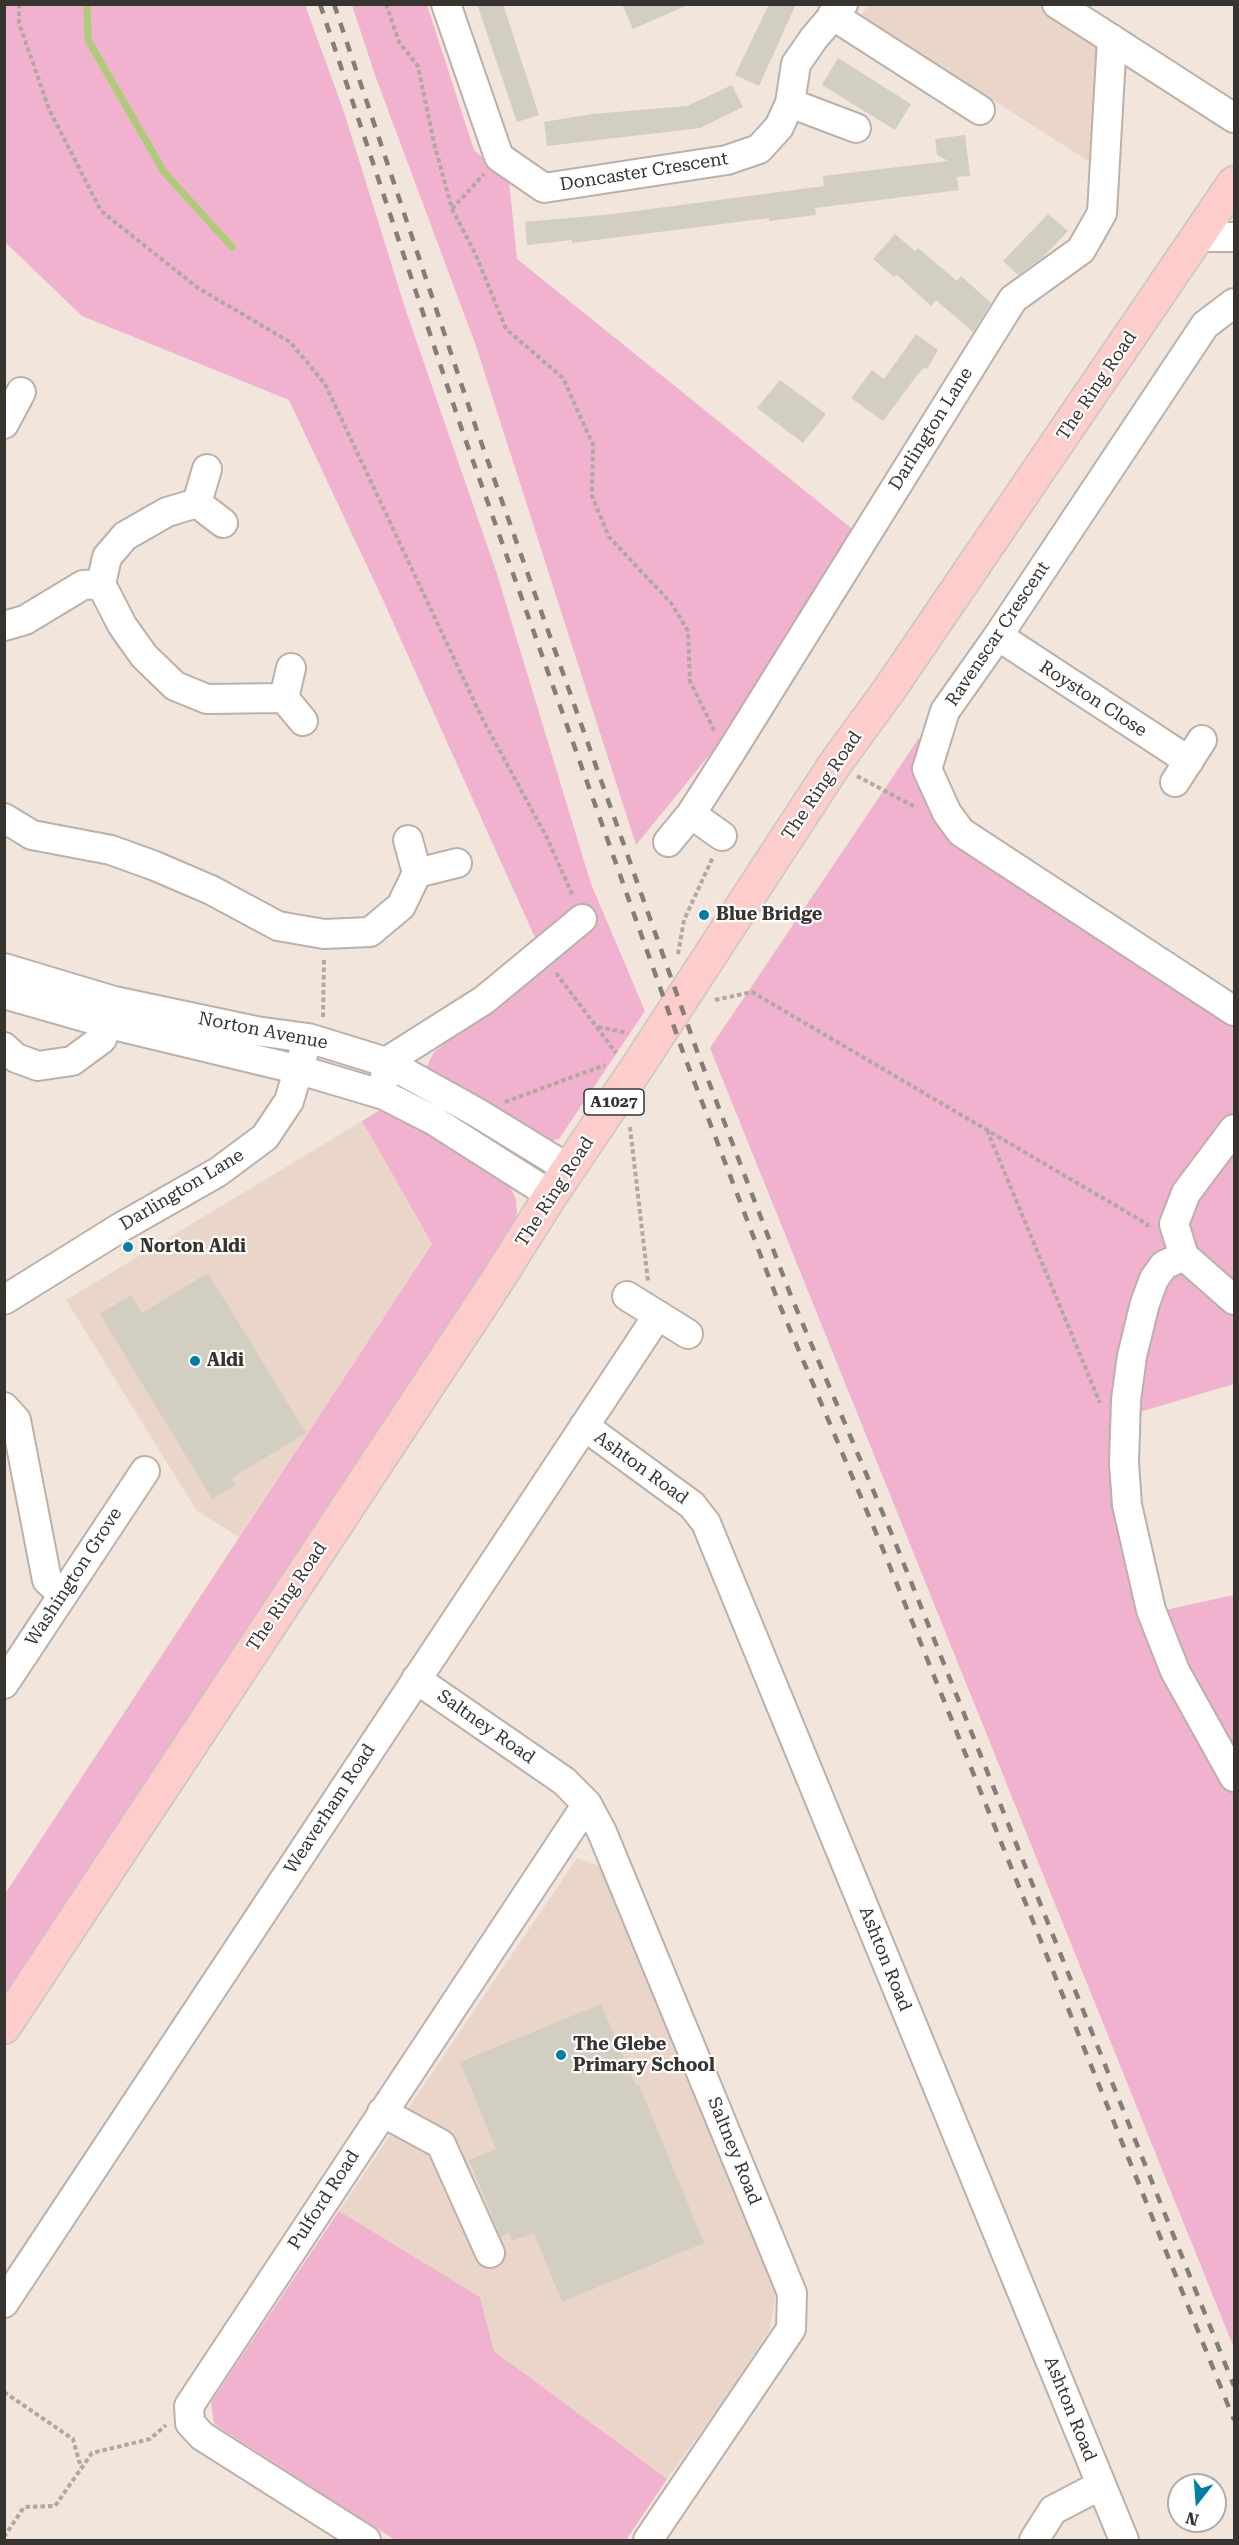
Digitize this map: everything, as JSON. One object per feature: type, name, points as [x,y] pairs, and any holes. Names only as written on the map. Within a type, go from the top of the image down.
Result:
[{"type":"main road","name":"The Ring Road","points":[[4,2027],[835,764],[889,690],[1234,183]]},
{"type":"street","points":[[446,4],[499,157]]},
{"type":"street","points":[[1057,4],[1234,118]]},
{"type":"street","points":[[838,10],[980,110]]},
{"type":"street","name":"Doncaster Crescent","points":[[499,157],[544,188],[728,160],[759,149],[779,127],[790,103],[796,64],[838,10]]},
{"type":"street","name":"Darlington Lane","points":[[668,842],[691,814],[732,750],[1013,299],[1081,250],[1102,213],[1112,39]]},
{"type":"street","points":[[790,103],[856,128]]},
{"type":"street","points":[[1199,237],[1234,237]]},
{"type":"street","name":"Ravenscar Crescent","points":[[1234,303],[1205,325],[998,636],[945,711],[927,769],[947,813],[961,832],[1234,1011]]},
{"type":"street","points":[[5,424],[21,392]]},
{"type":"street","points":[[197,503],[207,469]]},
{"type":"street","points":[[197,503],[223,523]]},
{"type":"street","points":[[197,503],[167,512],[124,536],[107,557],[101,584],[122,625],[144,656],[175,686],[207,699],[284,698]]},
{"type":"street","points":[[4,626],[25,620],[83,585],[101,584]]},
{"type":"street","name":"Royston Close","points":[[998,636],[1189,761]]},
{"type":"street","points":[[284,698],[291,668]]},
{"type":"street","points":[[284,698],[303,721]]},
{"type":"street","points":[[691,814],[723,836]]},
{"type":"street","points":[[4,818],[32,835],[111,850],[155,866],[211,890],[278,926],[324,934],[370,932],[401,906],[417,873],[408,840]]},
{"type":"street","points":[[417,873],[457,863]]},
{"type":"street","points":[[384,1095],[386,1062],[484,1000],[542,953],[578,908]]},
{"type":"street","name":"Norton Avenue","points":[[4,968],[112,1013],[384,1095],[560,1182]]},
{"type":"street","name":"Norton Avenue","points":[[4,994],[112,1013],[256,1030],[315,1040],[386,1062],[476,1112],[560,1182]]},
{"type":"street","points":[[4,1047],[16,1058],[38,1066],[72,1061],[102,1039],[112,1013]]},
{"type":"street","name":"Darlington Lane","points":[[4,1300],[118,1229],[219,1172],[265,1137],[289,1101],[300,1070],[315,1040]]},
{"type":"street","points":[[1234,1129],[1186,1193],[1173,1224],[1174,1260],[1154,1279],[1145,1303],[1132,1356],[1126,1400],[1124,1462],[1127,1505],[1151,1610],[1175,1671],[1234,1776]]},
{"type":"street","points":[[1174,1260],[1234,1300]]},
{"type":"street","points":[[627,1296],[688,1334]]},
{"type":"street","name":"Weaverham Road","points":[[4,2303],[584,1426],[655,1313]]},
{"type":"street","points":[[4,1407],[16,1420],[47,1580],[63,1595]]},
{"type":"street","name":"Ashton Road","points":[[584,1426],[692,1505],[706,1523],[1124,2541]]},
{"type":"street","name":"Washington Grove","points":[[4,1684],[145,1470]]},
{"type":"street","name":"Saltney Road","points":[[416,1679],[564,1781],[587,1804],[602,1832],[792,2293],[791,2329],[648,2541]]},
{"type":"street","name":"Pulford Road","points":[[190,2423],[189,2406],[587,1804]]},
{"type":"street","points":[[382,2112],[441,2144],[490,2253]]},
{"type":"street","points":[[190,2423],[202,2436],[366,2541]]},
{"type":"street","points":[[1034,2541],[1053,2510],[1101,2486]]},
{"type":"path","points":[[19,4],[19,23],[49,110],[101,211],[198,288],[290,342],[325,384],[482,717],[548,838],[578,908]]},
{"type":"path","points":[[386,4],[399,42],[418,66],[434,143],[452,209],[475,253],[506,329],[563,378],[593,445],[592,496],[609,537],[671,603],[688,631],[690,681],[721,744],[732,750]]},
{"type":"path","points":[[452,209],[499,157]]},
{"type":"path","points":[[835,764],[937,818],[947,813]]},
{"type":"path","points":[[676,960],[684,920],[723,836]]},
{"type":"path","points":[[315,1040],[324,934]]},
{"type":"path","points":[[542,953],[597,1026],[625,1034],[633,1030]]},
{"type":"path","points":[[752,992],[1147,1224],[1174,1260]]},
{"type":"path","points":[[476,1112],[609,1063]]},
{"type":"path","points":[[629,1120],[655,1313]]},
{"type":"path","points":[[987,1130],[1102,1409]]},
{"type":"path","points":[[4,2392],[73,2439],[81,2469]]},
{"type":"path","points":[[4,2536],[24,2507],[56,2506],[92,2453],[150,2439],[164,2425],[190,2423]]},
{"type":"shaded area","points":[[4,5],[305,5],[344,112],[406,311],[497,574],[591,884],[645,1011],[559,1139],[535,1143],[424,1072],[434,1052],[555,959],[537,942],[383,600],[289,400],[82,316],[5,242]]},
{"type":"shaded area","points":[[352,5],[427,5],[474,150],[509,181],[517,259],[861,536],[711,753],[636,845],[476,346],[375,75]]},
{"type":"shaded area","points":[[869,5],[1042,5],[1101,44],[1093,164],[860,15]]},
{"type":"shaded area","points":[[919,738],[949,815],[1234,1005],[1234,1384],[1116,1419],[1161,1611],[1234,1595],[1234,2348],[710,1048]]},
{"type":"shaded area","points":[[383,1108],[457,1146],[502,1178],[516,1199],[517,1213],[513,1227],[5,2005],[5,1894],[432,1244],[362,1121]]},
{"type":"shaded area","points":[[362,1121],[432,1244],[239,1537],[197,1511],[66,1300]]},
{"type":"shaded area","name":"The Glebe Primary School","points":[[577,1858],[599,1866],[611,1888],[776,2292],[770,2329],[730,2391],[667,2479],[494,2351],[480,2297],[339,2211]]},
{"type":"shaded area","points":[[339,2211],[480,2297],[494,2351],[667,2479],[626,2540],[395,2540],[214,2424],[211,2402]]},
{"type":"building","points":[[477,4],[503,4],[539,115],[517,122]]},
{"type":"building","points":[[622,4],[690,4],[633,29]]},
{"type":"building","points":[[769,4],[796,4],[759,86],[735,75]]},
{"type":"building","points":[[838,58],[911,104],[895,130],[822,85]]},
{"type":"building","points":[[732,85],[743,107],[700,128],[547,146],[544,122],[592,114],[687,106]]},
{"type":"building","points":[[965,135],[970,176],[957,177],[959,190],[815,208],[816,215],[769,221],[769,218],[572,243],[572,240],[527,245],[525,222],[613,214],[824,186],[823,176],[948,161],[937,155],[935,139]]},
{"type":"building","points":[[1048,214],[1068,231],[1043,257],[1018,275],[1003,261]]},
{"type":"building","points":[[895,234],[915,251],[918,248],[957,281],[961,276],[991,303],[973,332],[936,300],[931,306],[897,275],[894,277],[873,259]]},
{"type":"building","points":[[916,334],[938,350],[927,369],[924,368],[918,374],[883,421],[851,398],[872,370],[884,379]]},
{"type":"building","points":[[780,380],[826,414],[803,443],[757,408]]},
{"type":"building","name":"Aldi","points":[[208,1273],[306,1433],[232,1478],[236,1485],[212,1499],[100,1314],[131,1295],[142,1313]]},
{"type":"building","points":[[601,2004],[636,2086],[639,2085],[704,2243],[562,2302],[534,2233],[512,2241],[509,2233],[501,2237],[469,2160],[496,2149],[460,2062]]},
{"type":"waterway","points":[[87,4],[88,40],[164,172],[232,247]]},
{"type":"railway","points":[[320,4],[462,430],[684,1055],[778,1301],[882,1547],[1234,2420]]},
{"type":"railway","points":[[334,4],[475,425],[697,1051],[791,1296],[895,1542],[1234,2386]]},
{"type":"place","name":"Blue Bridge","points":[[704,915]]},
{"type":"place","name":"Norton Aldi","points":[[128,1247]]},
{"type":"place","name":"Aldi","points":[[195,1361]]},
{"type":"place","name":"The Glebe Primary School","points":[[561,2055]]}]
